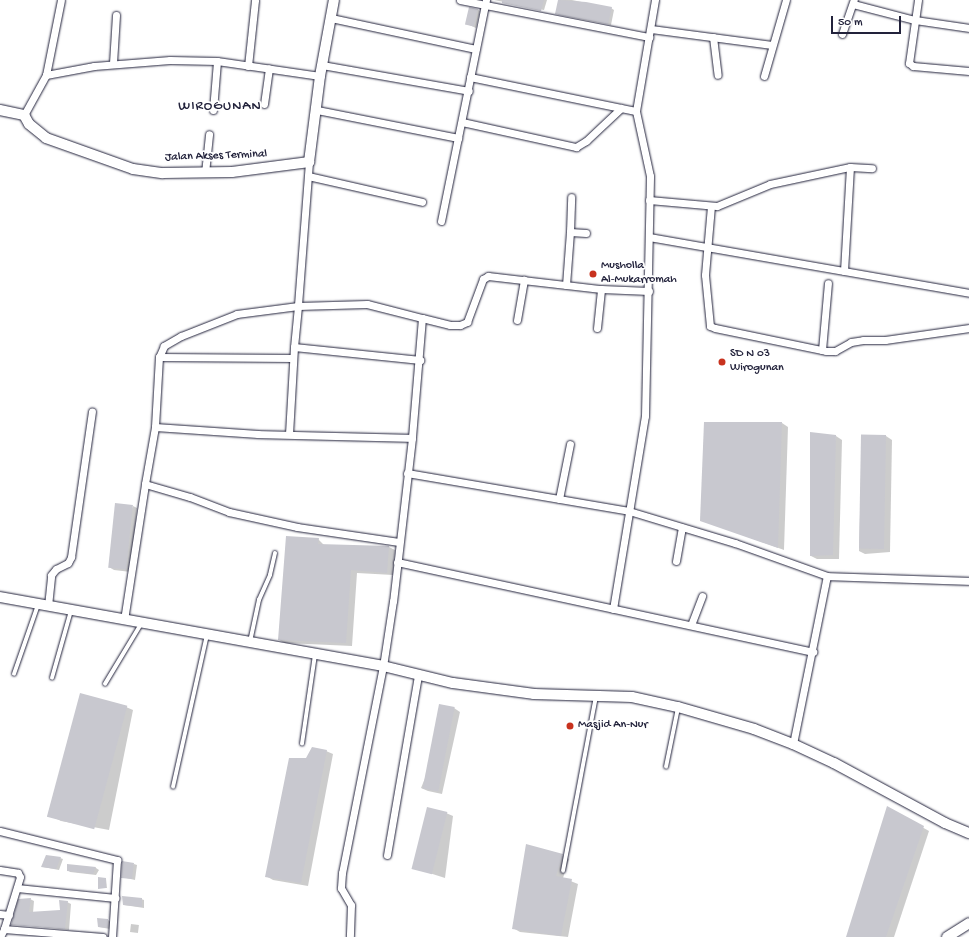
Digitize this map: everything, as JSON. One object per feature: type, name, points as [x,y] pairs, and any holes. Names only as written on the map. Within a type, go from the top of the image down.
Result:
[{"type":"street","points":[[0,110],[24,115],[46,75],[61,0]]},
{"type":"street","points":[[248,66],[255,0]]},
{"type":"street","points":[[289,434],[293,358],[309,162],[317,110],[320,76],[334,0]]},
{"type":"street","points":[[460,0],[486,3],[649,37]]},
{"type":"street","points":[[613,609],[645,416],[649,291],[649,163],[636,111],[655,0]]},
{"type":"street","points":[[764,76],[786,0]]},
{"type":"street","points":[[918,0],[908,58],[913,66],[969,71]]},
{"type":"street","points":[[842,34],[854,2],[915,20],[969,28]]},
{"type":"street","points":[[441,220],[469,91],[470,77],[486,3]]},
{"type":"street","points":[[112,63],[116,15]]},
{"type":"street","points":[[331,18],[476,49]]},
{"type":"street","points":[[650,29],[772,45]]},
{"type":"street","points":[[713,38],[718,75]]},
{"type":"street","points":[[46,75],[112,63],[142,60],[217,61],[320,76]]},
{"type":"street","points":[[213,110],[217,61]]},
{"type":"street","points":[[322,65],[469,91]]},
{"type":"street","points":[[264,104],[269,68]]},
{"type":"street","points":[[470,77],[636,111]]},
{"type":"street","points":[[462,122],[576,147],[586,141],[621,108]]},
{"type":"street","points":[[317,110],[458,138]]},
{"type":"street","name":"Jalan Akses Terminal","points":[[24,115],[29,124],[46,138],[133,169],[164,173],[205,173],[251,171],[309,162]]},
{"type":"street","points":[[205,173],[209,134]]},
{"type":"street","points":[[649,200],[711,206],[770,184],[850,167],[872,168]]},
{"type":"street","points":[[844,271],[850,167]]},
{"type":"street","points":[[308,176],[422,202]]},
{"type":"street","points":[[566,285],[571,197]]},
{"type":"street","points":[[711,206],[706,246],[705,275],[710,326],[722,330],[822,350],[835,351],[851,342],[863,340],[885,340],[969,328]]},
{"type":"street","points":[[570,232],[586,233]]},
{"type":"street","points":[[649,237],[969,293]]},
{"type":"street","points":[[124,620],[155,426],[159,357],[164,346],[206,325],[237,314],[298,302],[367,304],[422,318],[460,325],[471,315],[485,276],[601,289],[649,291]]},
{"type":"street","points":[[517,320],[524,280]]},
{"type":"street","points":[[822,350],[828,283]]},
{"type":"street","points":[[597,328],[601,289]]},
{"type":"street","points":[[350,937],[351,905],[341,888],[342,873],[383,666],[412,438],[420,360],[422,318]]},
{"type":"street","points":[[294,347],[420,360]]},
{"type":"street","points":[[159,357],[293,358]]},
{"type":"street","points":[[43,605],[51,575],[56,569],[68,563],[71,557],[92,412]]},
{"type":"street","points":[[155,426],[258,434],[412,438]]},
{"type":"street","points":[[559,499],[570,444]]},
{"type":"street","points":[[408,473],[629,511],[735,543],[827,576],[969,581]]},
{"type":"street","points":[[145,484],[190,496],[229,512],[297,527],[399,542]]},
{"type":"street","points":[[676,561],[682,528]]},
{"type":"street","points":[[397,562],[813,652]]},
{"type":"street","points":[[793,744],[813,652],[827,576]]},
{"type":"street","points":[[691,625],[702,596]]},
{"type":"street","points":[[0,597],[207,636],[383,666],[418,675],[510,691],[632,697],[678,707],[754,729],[793,744],[834,763],[945,824],[969,833]]},
{"type":"street","points":[[387,855],[418,675]]},
{"type":"street","points":[[0,831],[113,857],[118,863],[112,937]]},
{"type":"street","points":[[0,870],[19,874],[17,888],[9,915],[0,937]]},
{"type":"street","points":[[17,888],[115,898]]},
{"type":"street","points":[[0,914],[9,915]]},
{"type":"street","points":[[947,937],[969,922]]},
{"type":"street","points":[[4,929],[103,937]]},
{"type":"lane","points":[[250,643],[259,600],[270,575],[276,554]]},
{"type":"lane","points":[[14,674],[43,605]]},
{"type":"lane","points":[[52,678],[71,610]]},
{"type":"lane","points":[[105,684],[137,635],[142,623]]},
{"type":"lane","points":[[173,787],[207,636]]},
{"type":"lane","points":[[302,744],[315,654]]},
{"type":"lane","points":[[563,871],[596,696]]},
{"type":"lane","points":[[666,767],[678,707]]},
{"type":"building","points":[[502,0],[544,0],[541,11],[502,3]]},
{"type":"building","points":[[558,0],[586,2],[612,7],[608,24],[555,14]]},
{"type":"building","points":[[469,7],[478,9],[474,27],[465,25]]},
{"type":"building","points":[[704,422],[782,422],[778,548],[700,521]]},
{"type":"building","points":[[810,432],[836,435],[833,555],[810,556]]},
{"type":"building","points":[[861,435],[886,435],[884,549],[859,549]]},
{"type":"building","points":[[115,503],[133,505],[126,570],[108,568]]},
{"type":"building","points":[[286,536],[319,538],[318,544],[389,546],[387,573],[351,570],[346,643],[278,640]]},
{"type":"building","points":[[80,693],[127,706],[94,829],[47,817]]},
{"type":"building","points":[[439,704],[455,707],[438,791],[423,788]]},
{"type":"building","points":[[312,747],[327,750],[301,883],[265,877],[289,758],[306,758]]},
{"type":"building","points":[[887,806],[924,826],[886,937],[846,937]]},
{"type":"building","points":[[427,807],[447,812],[432,874],[412,869]]},
{"type":"building","points":[[526,844],[563,854],[556,876],[572,879],[561,936],[512,929]]},
{"type":"building","points":[[46,855],[61,857],[56,869],[41,867]]},
{"type":"building","points":[[122,861],[134,863],[132,879],[121,878]]},
{"type":"building","points":[[67,864],[96,867],[93,874],[67,871]]},
{"type":"building","points":[[98,877],[106,878],[106,888],[98,889]]},
{"type":"building","points":[[122,896],[142,898],[142,907],[123,905]]},
{"type":"building","points":[[31,898],[29,912],[60,910],[59,900],[68,901],[65,929],[11,925],[18,899]]},
{"type":"building","points":[[97,918],[108,919],[108,928],[98,927]]},
{"type":"place","name":"Musholla Al-Mukarromah","points":[[593,274]]},
{"type":"place","name":"SD N 03 Wirogunan","points":[[722,362]]},
{"type":"place","name":"Masjid An-Nur","points":[[570,726]]},
{"type":"district","name":"WIROGUNAN","points":[[220,107]]}]
